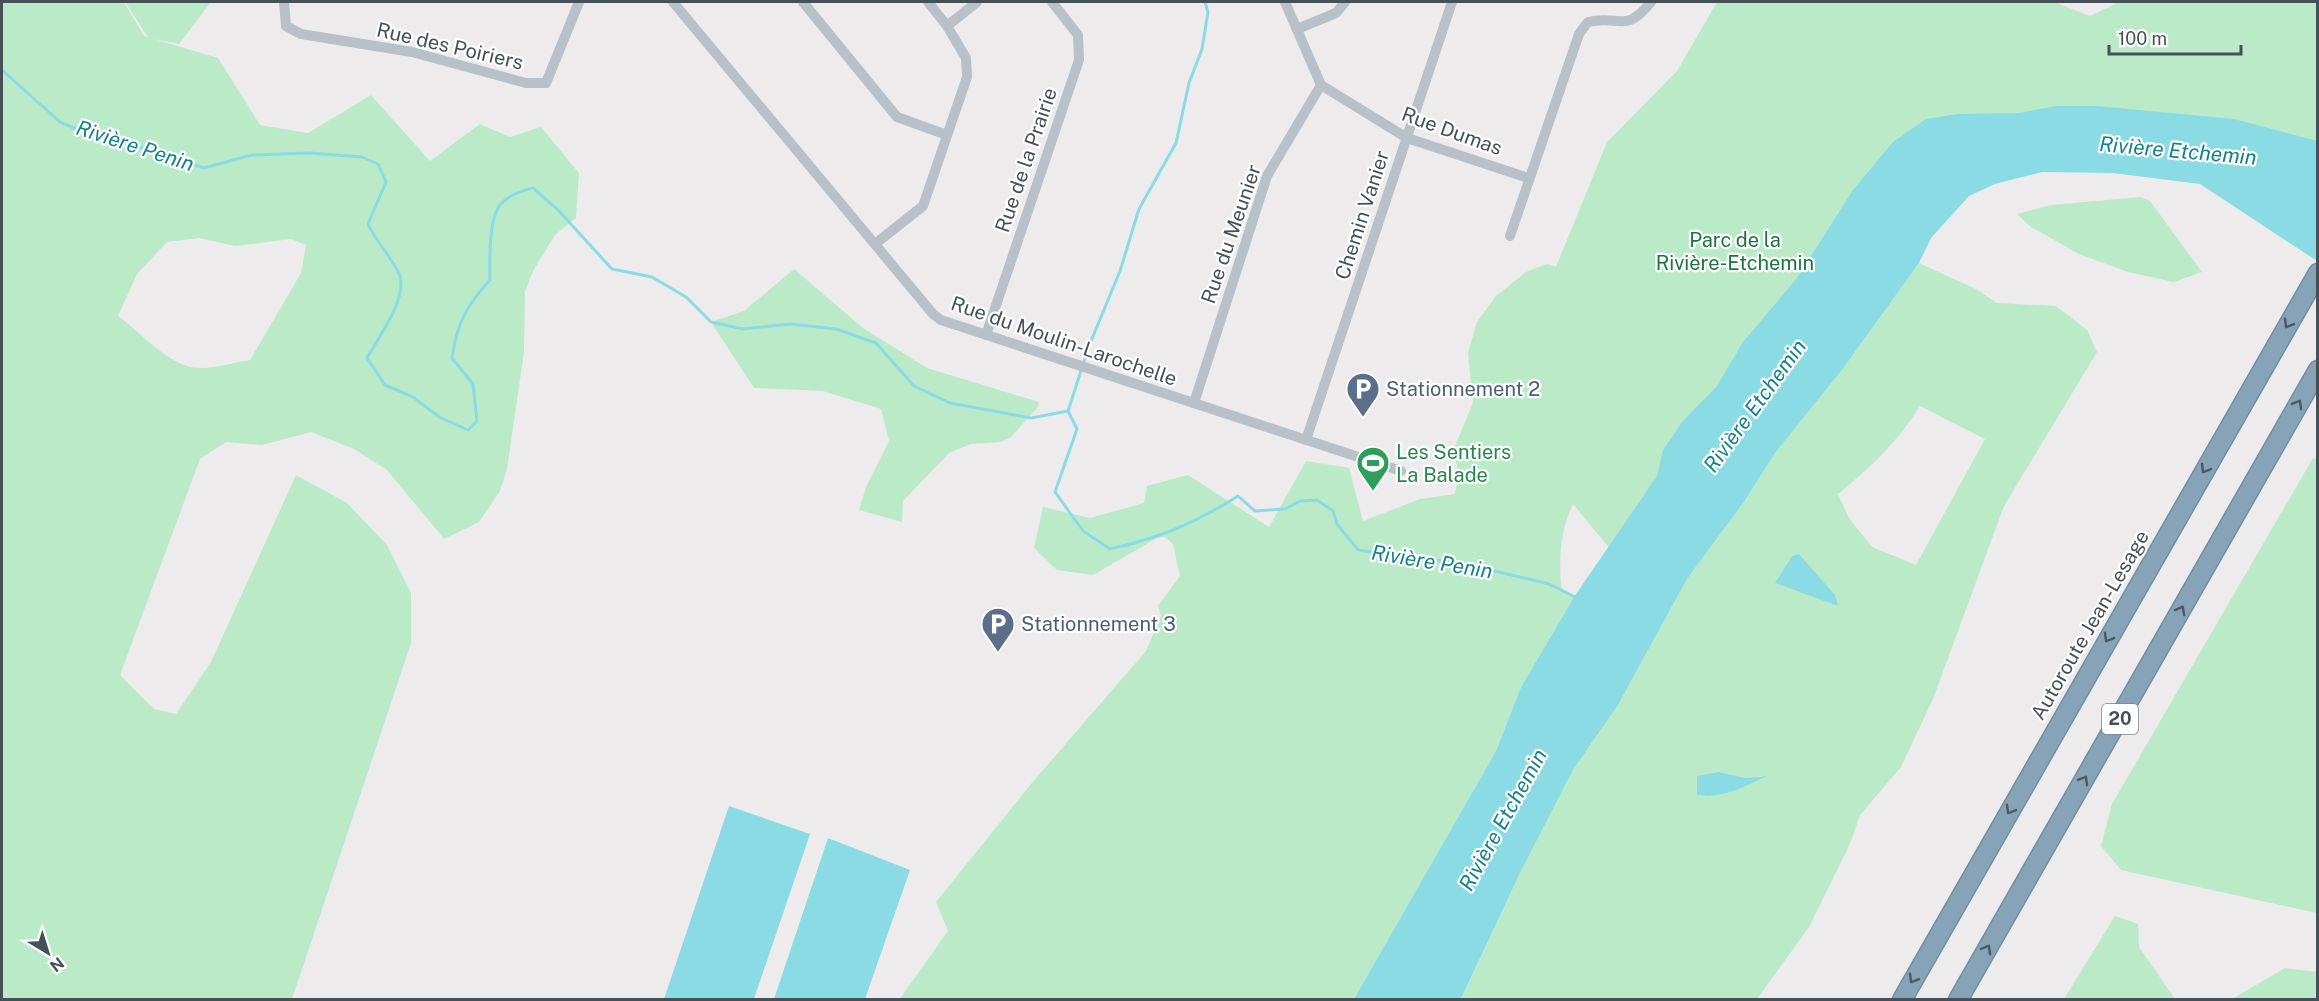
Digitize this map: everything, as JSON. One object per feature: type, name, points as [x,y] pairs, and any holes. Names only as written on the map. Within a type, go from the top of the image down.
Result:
[{"type":"highway","name":"Autoroute Jean-Lesage","points":[[1902,999],[2318,273]]},
{"type":"highway","name":"20","points":[[1958,999],[2318,370]]},
{"type":"street","name":"Rue des Poiriers","points":[[284,2],[286,26],[301,34],[412,52],[526,83],[546,84],[579,2]]},
{"type":"street","name":"Rue du Moulin-Larochelle","points":[[676,2],[933,314],[941,320],[1401,471]]},
{"type":"street","points":[[803,2],[897,117],[947,135]]},
{"type":"street","points":[[875,244],[923,206],[967,78],[966,58],[948,26],[928,2]]},
{"type":"street","points":[[948,26],[977,2]]},
{"type":"street","name":"Rue de la Prairie","points":[[986,335],[1079,60],[1078,35],[1052,2]]},
{"type":"street","points":[[1297,29],[1336,13],[1345,2]]},
{"type":"street","name":"Chemin Vanier","points":[[1306,440],[1452,2]]},
{"type":"street","points":[[1510,236],[1579,34],[1588,22],[1594,20],[1624,23],[1639,16],[1651,2]]},
{"type":"street","points":[[1289,3],[1297,29],[1321,85]]},
{"type":"street","name":"Rue Dumas","points":[[1321,85],[1407,138],[1528,178]]},
{"type":"street","name":"Rue du Meunier","points":[[1194,403],[1267,176],[1321,85]]},
{"type":"green space","points":[[2,2],[124,2],[144,36],[148,37],[125,2],[211,2],[179,44],[154,39],[218,58],[260,125],[308,133],[371,95],[430,161],[480,124],[510,137],[541,127],[579,173],[576,218],[555,235],[533,271],[525,291],[524,352],[507,469],[500,491],[479,522],[444,539],[387,470],[354,449],[311,432],[262,445],[226,442],[200,459],[120,675],[154,709],[176,714],[211,662],[296,475],[347,503],[387,545],[411,593],[411,643],[292,999],[2,999]],"holes":[[[199,238],[235,246],[291,239],[306,245],[301,273],[250,360],[211,367],[188,366],[177,362],[156,348],[118,316],[137,274],[167,242]]]},
{"type":"green space","name":"Parc de la Rivière-Etchemin","points":[[1717,2],[2059,2],[2059,4],[2090,16],[2119,2],[2317,2],[2317,194],[2043,139],[1901,205],[1635,579],[1573,504],[1565,524],[1560,566],[1561,587],[1574,597],[1521,687],[1496,751],[1354,999],[899,1000],[948,931],[936,902],[1031,784],[1146,651],[1161,616],[1158,606],[1180,576],[1173,544],[1165,537],[1157,538],[1093,575],[1057,570],[1034,548],[1043,507],[1090,518],[1144,503],[1147,486],[1188,475],[1269,527],[1306,461],[1349,468],[1363,521],[1420,499],[1455,494],[1459,474],[1453,451],[1473,403],[1468,353],[1477,322],[1496,296],[1526,272],[1547,264],[1556,267],[1607,142],[1677,71]]},
{"type":"green space","points":[[2141,197],[2150,201],[2202,272],[2174,282],[2128,272],[2079,254],[2031,227],[2017,214],[2051,205]]},
{"type":"green space","points":[[1919,263],[1976,289],[1997,303],[2056,306],[2087,330],[2097,352],[2004,506],[1933,699],[1901,767],[1860,815],[1850,844],[1809,927],[1757,999],[1461,1000],[1521,871],[1573,770],[1618,705],[1687,579],[1744,502],[1775,453],[1842,370]],"holes":[[[1920,406],[1985,439],[1916,565],[1872,547],[1849,518],[1838,494],[1883,454]],[[1719,772],[1745,778],[1764,776],[1723,794],[1697,795]]]},
{"type":"green space","points":[[794,269],[863,328],[927,368],[1039,402],[1038,407],[1011,437],[1001,442],[971,444],[949,453],[903,501],[902,522],[859,510],[866,487],[889,441],[881,409],[823,391],[754,388],[711,322],[744,311]]},
{"type":"green space","points":[[2313,458],[2318,460],[2317,913],[2121,870],[2101,846],[2112,804]]},
{"type":"green space","points":[[2115,916],[2138,924],[2139,947],[2175,999],[2064,999]]},
{"type":"green space","points":[[2285,968],[2317,972],[2317,999],[2232,999]]},
{"type":"water","name":"Rivière Etchemin","points":[[2056,106],[2097,106],[2234,119],[2317,141],[2317,261],[2200,184],[2113,173],[2042,172],[1995,184],[1969,196],[1931,238],[1919,263],[1842,370],[1775,453],[1744,502],[1687,579],[1618,705],[1573,770],[1521,871],[1461,999],[1354,999],[1496,751],[1521,687],[1574,597],[1657,476],[1663,450],[1682,422],[1717,386],[1743,342],[1797,278],[1853,190],[1893,142],[1926,119],[1957,114],[2019,113]]},
{"type":"water","points":[[1799,554],[1835,595],[1838,606],[1775,583],[1792,556]]},
{"type":"water","points":[[1719,772],[1745,778],[1767,776],[1724,794],[1697,795],[1697,776]]},
{"type":"water","points":[[729,806],[810,834],[754,999],[664,999]]},
{"type":"water","points":[[828,838],[910,870],[865,999],[774,999]]},
{"type":"waterway","points":[[1068,411],[1089,346],[1120,271],[1139,209],[1176,143],[1189,83],[1202,49],[1208,12],[1205,2]]},
{"type":"waterway","name":"Rivière Penin","points":[[2,70],[60,122],[93,136],[143,148],[204,168],[252,155],[310,153],[362,157],[378,164],[386,182],[368,224],[398,271],[401,286],[395,308],[367,358],[385,385],[413,397],[439,417],[468,430],[477,421],[473,384],[452,358],[457,335],[469,307],[490,280],[491,241],[496,212],[507,199],[533,188],[557,209],[612,269],[652,277],[686,297],[711,322],[743,329],[790,324],[836,329],[876,343],[914,386],[950,403],[1031,418],[1068,411],[1077,429],[1055,492],[1083,531],[1110,549],[1145,540],[1177,528],[1238,496],[1255,511],[1285,509],[1300,501],[1317,500],[1333,511],[1337,524],[1358,550],[1466,564],[1549,584],[1575,597]]},
{"type":"place","name":"Stationnement 2","points":[[1363,418]]},
{"type":"place","name":"Les Sentiers La Balade","points":[[1373,492]]},
{"type":"place","name":"Stationnement 3","points":[[998,653]]}]
